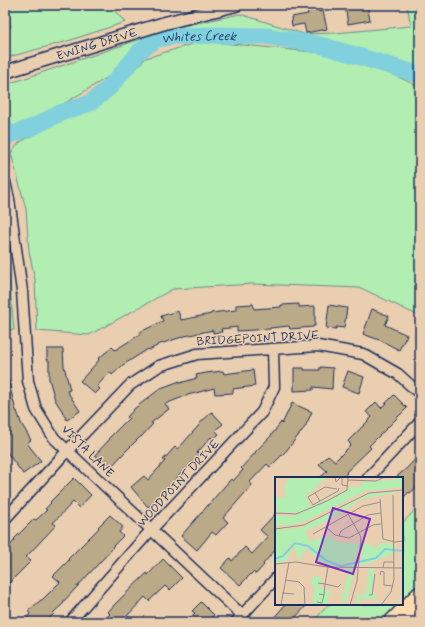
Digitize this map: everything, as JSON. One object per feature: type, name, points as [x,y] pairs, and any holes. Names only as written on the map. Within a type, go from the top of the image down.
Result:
[{"type":"highway","points":[[393,622],[420,595]]},
{"type":"highway","points":[[414,622],[420,616]]},
{"type":"street","name":"EWING DRIVE","points":[[5,72],[164,23],[236,5]]},
{"type":"street","name":"VISTA LANE","points":[[5,182],[9,199],[22,291],[28,381],[36,409],[54,438],[151,530],[239,619]]},
{"type":"street","name":"BRIDGEPOINT DRIVE","points":[[5,519],[130,385],[159,366],[197,354],[318,346],[363,354],[398,374],[420,394]]},
{"type":"street","name":"WOODPOINT DRIVE","points":[[70,622],[151,530],[262,412],[274,387],[273,349]]},
{"type":"street","points":[[369,477],[420,422]]},
{"type":"street","points":[[239,619],[275,579]]},
{"type":"green space","points":[[8,5],[109,5],[125,22],[68,41],[5,58],[5,30],[11,27]]},
{"type":"green space","points":[[407,5],[420,5],[420,70],[406,64],[316,39],[239,28],[176,31],[147,40],[113,74],[55,109],[12,129],[5,99],[5,85],[173,28],[240,14],[304,34],[336,33],[411,26]]},
{"type":"green space","points":[[202,41],[323,53],[396,76],[420,87],[419,316],[361,288],[252,284],[173,289],[89,335],[37,331],[35,280],[29,251],[26,209],[11,153],[20,142],[106,101],[146,58]]},
{"type":"green space","points":[[5,237],[6,245],[14,330],[5,329]]},
{"type":"green space","points":[[420,504],[420,585],[403,602],[403,523]]},
{"type":"green space","points":[[328,605],[400,605],[383,622],[313,622]]},
{"type":"building","points":[[306,5],[318,5],[319,12],[323,11],[327,29],[306,33],[304,24],[292,26],[291,17],[308,14]]},
{"type":"building","points":[[345,5],[367,5],[370,20],[348,24]]},
{"type":"building","points":[[253,304],[254,309],[299,304],[299,307],[315,306],[315,326],[290,329],[289,326],[237,331],[237,327],[221,329],[222,332],[213,333],[213,330],[185,336],[157,345],[149,350],[148,349],[123,365],[112,375],[110,372],[97,386],[100,389],[95,394],[80,381],[99,360],[98,359],[112,347],[115,350],[141,334],[140,332],[163,321],[161,316],[178,311],[181,320],[211,313],[236,310],[236,305]]},
{"type":"building","points":[[329,305],[347,308],[344,328],[326,328]]},
{"type":"building","points":[[372,309],[389,316],[385,325],[407,335],[399,350],[382,341],[363,334]]},
{"type":"building","points":[[47,349],[63,349],[64,366],[70,390],[67,391],[80,411],[67,420],[55,400],[49,379],[49,360],[47,360]]},
{"type":"building","points":[[320,367],[333,368],[332,389],[313,387],[313,390],[294,391],[294,368],[304,368],[304,370],[320,370]]},
{"type":"building","points":[[253,370],[255,386],[233,389],[233,393],[215,394],[214,388],[188,395],[165,404],[169,409],[151,423],[153,424],[110,468],[95,455],[129,418],[127,417],[134,409],[161,388],[180,381],[180,383],[197,378],[196,375],[206,373],[223,371],[224,374]]},
{"type":"building","points":[[348,371],[364,377],[359,393],[342,387]]},
{"type":"building","points":[[5,379],[8,379],[16,411],[31,440],[27,443],[41,461],[23,474],[5,448]]},
{"type":"building","points":[[394,395],[407,408],[369,446],[371,448],[346,472],[347,473],[343,477],[321,477],[327,471],[319,464],[328,455],[335,461],[351,445],[348,441],[372,417],[366,412],[376,402],[381,408]]},
{"type":"building","points":[[292,403],[312,412],[305,427],[286,451],[270,467],[267,464],[250,482],[252,485],[223,518],[228,522],[216,535],[212,532],[197,550],[181,536],[231,479],[233,481],[243,470],[241,468],[270,437],[281,422],[282,424]]},
{"type":"building","points":[[212,412],[223,424],[215,430],[219,434],[213,439],[211,437],[197,453],[199,455],[186,470],[185,469],[148,507],[131,487],[144,476],[148,480],[175,447],[178,449],[199,424]]},
{"type":"building","points":[[420,454],[420,484],[403,498],[403,477],[396,477]]},
{"type":"building","points":[[74,478],[91,495],[79,508],[73,502],[53,523],[56,525],[26,557],[31,561],[5,587],[5,551],[15,540],[14,539],[34,519],[36,520],[47,510],[45,509],[51,503],[50,502]]},
{"type":"building","points":[[275,514],[275,550],[256,574],[253,572],[240,585],[221,568],[230,558],[232,561],[245,547],[252,554],[268,537],[260,530]]},
{"type":"building","points":[[110,515],[123,527],[119,532],[123,536],[63,602],[64,603],[45,622],[23,622],[30,614],[28,611],[42,600],[60,582],[53,576]]},
{"type":"building","points":[[163,559],[182,578],[170,590],[165,586],[149,601],[145,597],[127,616],[134,622],[102,622],[110,614],[108,612],[115,604],[147,573],[148,575]]},
{"type":"building","points":[[201,602],[214,615],[206,622],[186,622],[195,613],[192,611]]},
{"type":"building","points":[[285,605],[307,605],[291,622],[270,622]]},
{"type":"waterway","name":"Whites Creek","points":[[5,137],[33,127],[60,113],[90,103],[110,87],[141,50],[157,39],[175,36],[266,36],[320,45],[420,75]]}]
